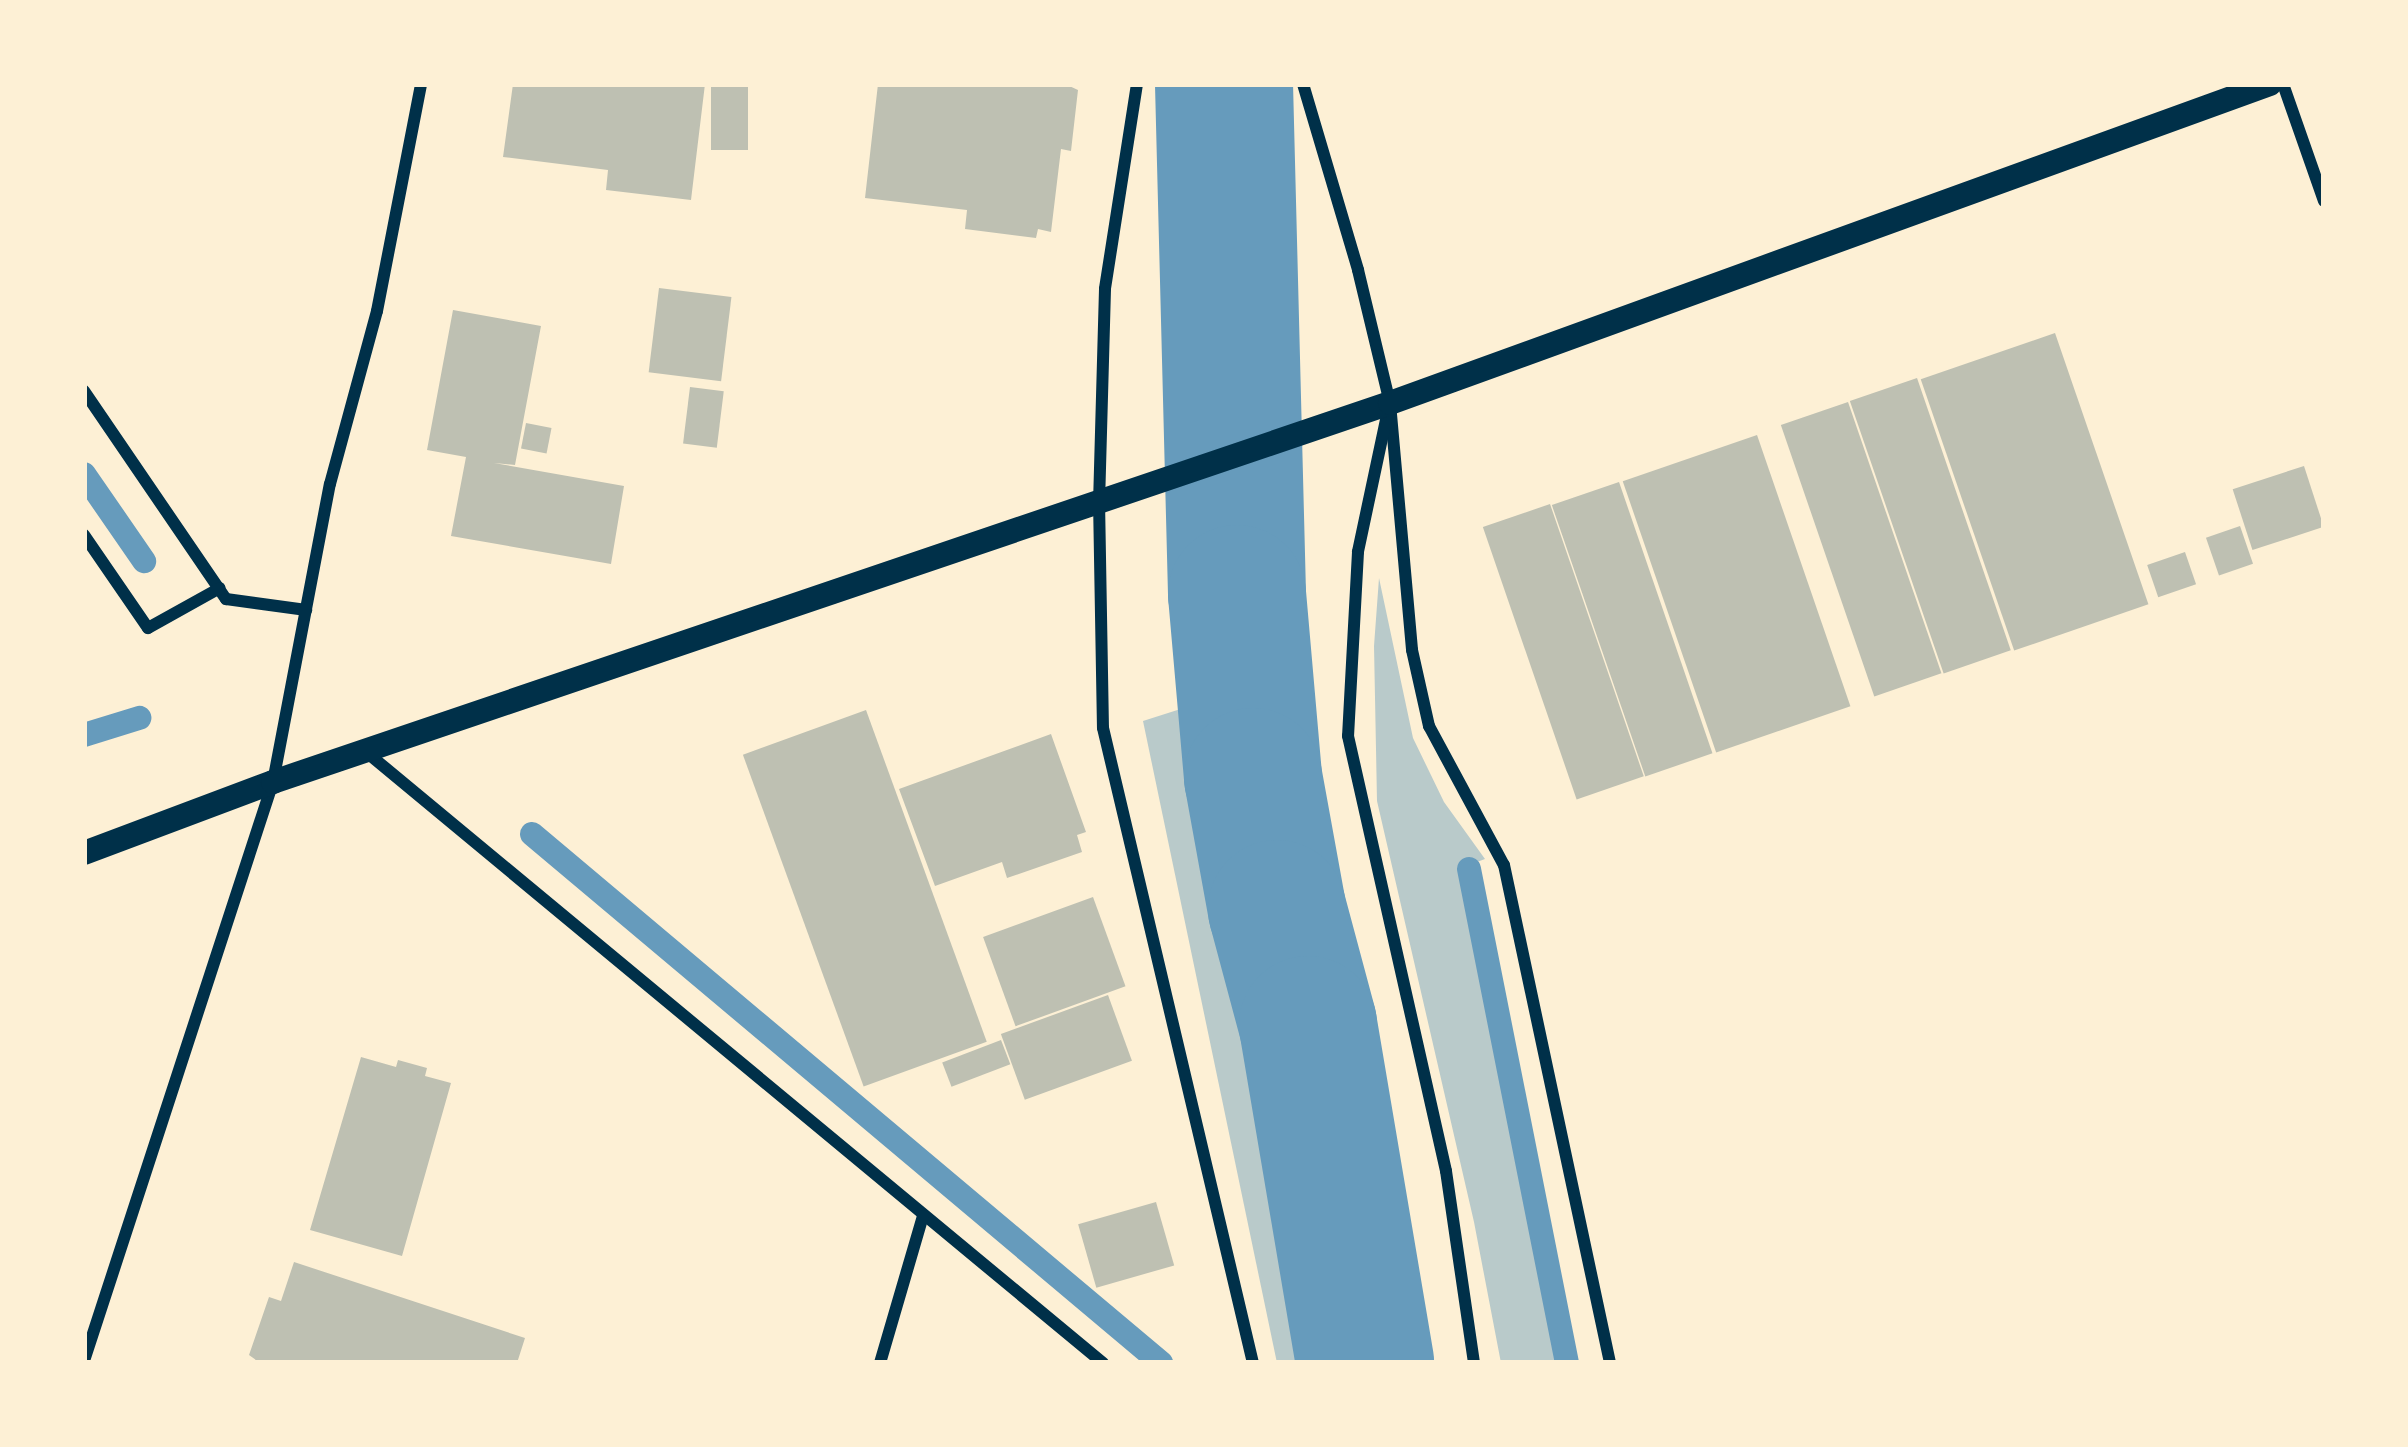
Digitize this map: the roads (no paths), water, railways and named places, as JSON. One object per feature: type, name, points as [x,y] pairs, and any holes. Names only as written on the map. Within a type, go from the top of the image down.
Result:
[{"type":"main road","points":[[84,853],[273,782],[1125,489],[1390,403],[2270,84]]},
{"type":"street","points":[[84,1361],[273,782],[330,484],[387,266],[421,84]]},
{"type":"street","points":[[1137,84],[1105,289],[1099,500],[1103,728],[1253,1363]]},
{"type":"street","points":[[1303,84],[1358,269],[1390,403],[1412,650],[1429,726],[1504,865],[1610,1363]]},
{"type":"street","points":[[2283,84],[2324,201]]},
{"type":"street","points":[[84,391],[226,599],[306,610]]},
{"type":"street","points":[[1390,403],[1358,552],[1348,736],[1446,1172],[1474,1363]]},
{"type":"street","points":[[84,535],[148,628],[220,588]]},
{"type":"street","points":[[365,751],[1103,1363]]},
{"type":"street","points":[[880,1363],[923,1216]]},
{"type":"waterway","points":[[1224,84],[1237,594],[1253,777],[1277,909],[1308,1025],[1365,1363]]},
{"type":"waterway","points":[[84,474],[144,561]]},
{"type":"waterway","points":[[84,735],[139,718]]},
{"type":"waterway","points":[[532,834],[1161,1363]]},
{"type":"waterway","points":[[1469,869],[1567,1363]]}]
